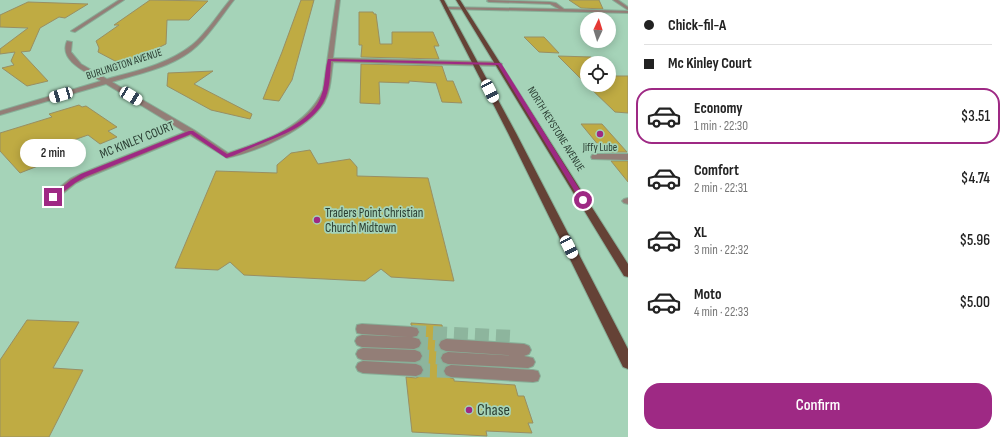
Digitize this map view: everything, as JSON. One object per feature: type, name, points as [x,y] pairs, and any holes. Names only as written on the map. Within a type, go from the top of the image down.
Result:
[{"type":"main road","points":[[442,0],[628,363]]},
{"type":"main road","name":"NORTH KEYSTONE AVENUE","points":[[458,0],[628,273]]},
{"type":"street","points":[[73,30],[122,0]]},
{"type":"street","name":"BURLINGTON AVENUE","points":[[0,113],[154,67],[187,52],[195,45],[232,0]]},
{"type":"street","points":[[69,42],[68,52],[74,61],[191,132],[226,156],[282,133],[302,123],[318,107],[324,97],[338,0]]},
{"type":"street","points":[[615,0],[628,10]]},
{"type":"street","points":[[489,1],[555,4],[564,10]]},
{"type":"street","points":[[446,8],[628,10]]},
{"type":"street","points":[[330,60],[499,64]]},
{"type":"street","name":"MC KINLEY COURT","points":[[53,197],[73,181],[83,176],[191,132]]},
{"type":"street","points":[[595,157],[628,158]]},
{"type":"street","points":[[363,348],[414,350],[363,348]]},
{"type":"street","points":[[526,356],[448,358],[533,376]]},
{"type":"building","points":[[150,0],[208,1],[189,20],[167,20],[166,44],[135,59],[123,62],[115,61],[98,52],[99,48],[96,41],[119,25],[114,25]]},
{"type":"building","points":[[301,0],[314,0],[292,80],[279,101],[263,99],[282,52]]},
{"type":"building","points":[[569,0],[599,0],[603,9],[581,8]]},
{"type":"building","points":[[28,2],[88,4],[65,18],[59,17],[40,28],[30,51],[21,52],[48,81],[27,86],[2,68],[14,65],[11,61],[15,52],[0,54],[0,49],[28,28],[0,27],[0,15]]},
{"type":"building","points":[[359,12],[373,12],[376,14],[380,44],[392,44],[392,32],[433,32],[439,46],[434,46],[439,59],[361,57],[362,45],[359,45]]},
{"type":"building","points":[[524,37],[544,37],[559,53],[539,52]]},
{"type":"building","points":[[558,56],[580,57],[580,78]]},
{"type":"building","points":[[361,64],[442,66],[447,81],[453,81],[462,103],[442,102],[436,83],[409,81],[409,83],[379,82],[380,104],[360,103]]},
{"type":"building","points":[[213,71],[194,84],[252,114],[250,119],[211,110],[167,86],[168,73]]},
{"type":"building","points":[[616,76],[628,76],[628,113],[615,112],[594,92],[616,92]]},
{"type":"building","points":[[79,105],[82,107],[86,106],[117,127],[108,131],[117,137],[100,144],[88,135],[54,147],[60,152],[38,160],[43,164],[20,173],[0,151],[0,133],[52,117],[49,114]]},
{"type":"building","name":"Jiffy Lube","points":[[581,124],[602,124],[627,152],[604,152]]},
{"type":"building","name":"Traders Point Christian Church Midtown","points":[[310,150],[318,164],[350,159],[357,167],[357,176],[428,178],[454,281],[391,277],[381,269],[365,281],[244,275],[230,262],[218,270],[175,268],[216,171],[277,173],[277,165],[291,153]]},
{"type":"building","points":[[611,161],[628,161],[628,182]]},
{"type":"building","points":[[27,320],[79,322],[53,368],[83,370],[49,437],[0,437],[0,360]]},
{"type":"building","name":"Chase","points":[[411,323],[442,325],[444,338],[440,340],[438,346],[440,350],[444,352],[442,353],[440,359],[442,363],[447,365],[443,370],[445,376],[454,379],[454,381],[515,385],[518,396],[524,396],[533,423],[528,423],[532,433],[486,431],[487,436],[412,432],[406,377],[416,378],[422,375],[424,369],[422,365],[417,363],[421,361],[423,357],[421,351],[417,349],[422,344],[420,338],[418,337],[420,331],[418,327],[411,325]]},
{"type":"tunnel","points":[[412,332],[513,337]]},
{"type":"tunnel","points":[[414,343],[446,345]]},
{"type":"tunnel","points":[[415,356],[448,358]]},
{"type":"tunnel","points":[[416,370],[451,371]]},
{"type":"place","name":"Jiffy Lube","points":[[600,134]]},
{"type":"place","name":"Traders Point Christian Church Midtown","points":[[317,220]]},
{"type":"place","name":"Chase","points":[[469,410]]},
{"type":"route","points":[[53,197],[73,181],[83,176],[191,132],[226,156],[240,152],[282,133],[302,123],[318,107],[324,97],[330,60],[499,64],[583,200]]}]
